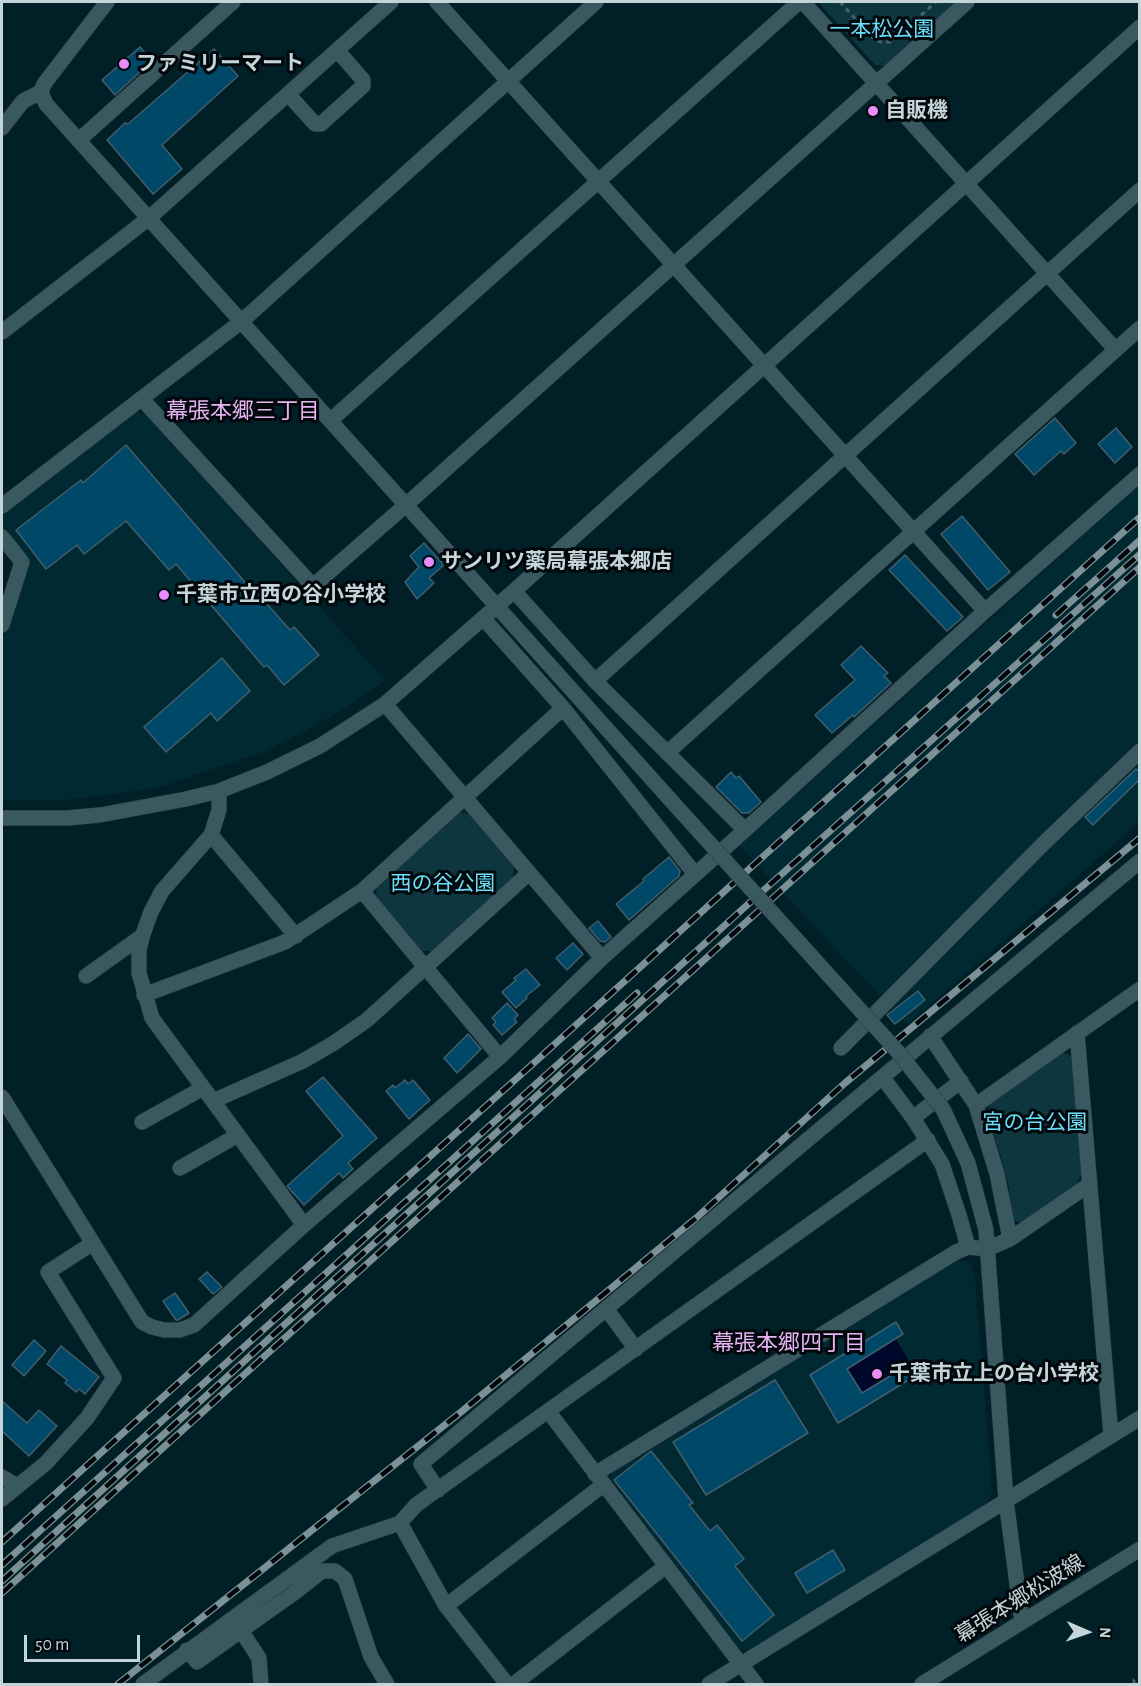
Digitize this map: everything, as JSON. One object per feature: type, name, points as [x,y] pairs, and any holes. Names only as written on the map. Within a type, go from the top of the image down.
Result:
[{"type":"street","points":[[2,128],[23,102],[41,92],[44,84],[107,2]]},
{"type":"street","points":[[79,140],[232,2]]},
{"type":"street","points":[[2,332],[149,218],[391,2]]},
{"type":"street","points":[[437,2],[985,611]]},
{"type":"street","points":[[331,420],[801,2],[877,83],[1115,349]]},
{"type":"street","points":[[142,399],[312,586],[407,504],[968,2]]},
{"type":"street","points":[[2,506],[242,321],[508,81],[588,4]]},
{"type":"street","points":[[2,818],[67,818],[100,815],[186,800],[219,791],[267,772],[320,746],[385,704],[514,591],[1140,27]]},
{"type":"street","points":[[288,94],[315,124],[321,124],[363,86],[363,80],[337,50]]},
{"type":"street","points":[[41,92],[46,104],[898,1052],[943,1109],[968,1163],[986,1230],[1006,1500],[1022,1622]]},
{"type":"street","points":[[595,681],[1140,190]]},
{"type":"street","points":[[667,753],[1140,328]]},
{"type":"street","points":[[2,1100],[142,1322],[164,1330],[194,1325],[304,1225],[500,1057],[602,958],[985,611],[1140,474]]},
{"type":"street","points":[[2,537],[22,562],[2,625]]},
{"type":"street","points":[[514,591],[595,681],[745,830]]},
{"type":"street","points":[[483,618],[563,708],[695,874]]},
{"type":"street","points":[[385,704],[602,958]]},
{"type":"street","points":[[144,995],[285,942],[362,891],[563,708]]},
{"type":"street","points":[[840,1048],[1043,844],[1140,751]]},
{"type":"street","points":[[219,791],[219,810],[211,835],[162,891],[142,936],[139,950],[139,973],[152,1018],[304,1225]]},
{"type":"street","points":[[211,835],[296,936]]},
{"type":"street","points":[[438,1490],[421,1464],[1140,861]]},
{"type":"street","points":[[213,1101],[303,1061],[368,1020],[529,873]]},
{"type":"street","points":[[362,891],[500,1057]]},
{"type":"street","points":[[86,976],[142,936]]},
{"type":"street","points":[[976,1105],[1140,989]]},
{"type":"street","points":[[1077,1033],[1111,1436]]},
{"type":"street","points":[[930,1036],[976,1105],[997,1173],[1010,1239]]},
{"type":"street","points":[[883,1078],[913,1118],[942,1164],[968,1247]]},
{"type":"street","points":[[913,1118],[961,1082]]},
{"type":"street","points":[[142,1122],[203,1088]]},
{"type":"street","points":[[180,1167],[238,1135]]},
{"type":"street","points":[[143,1684],[332,1546],[400,1523],[416,1505],[928,1140]]},
{"type":"street","points":[[446,1606],[599,1480],[956,1252],[968,1247],[987,1248],[1010,1239],[1090,1184]]},
{"type":"street","points":[[2,1499],[46,1463],[80,1425],[114,1378],[48,1272],[93,1243]]},
{"type":"street","points":[[606,1310],[636,1349]]},
{"type":"street","points":[[548,1411],[756,1684]]},
{"type":"street","points":[[709,1684],[1140,1418]]},
{"type":"street","points":[[2,1477],[17,1486]]},
{"type":"street","points":[[400,1523],[446,1606],[507,1684]]},
{"type":"street","name":"幕張本郷松波線","points":[[922,1684],[1140,1549]]},
{"type":"street","points":[[514,1684],[666,1566]]},
{"type":"street","points":[[187,1650],[197,1662],[242,1632],[322,1571],[335,1571],[345,1579],[371,1657],[387,1684]]},
{"type":"street","points":[[242,1632],[260,1658],[261,1684]]},
{"type":"path","points":[[840,2],[874,39],[890,42],[936,2]]},
{"type":"path","points":[[1134,1684],[1134,1680],[1140,1678]]},
{"type":"shaded area","name":"千葉市立西の谷小学校","points":[[136,412],[147,415],[385,680],[346,708],[263,752],[157,788],[65,800],[2,800],[2,638],[9,629],[30,562],[2,528],[2,516]]},
{"type":"shaded area","points":[[1139,485],[1140,819],[1126,834],[907,1025],[739,846]]},
{"type":"shaded area","name":"千葉市立上の台小学校","points":[[958,1259],[969,1262],[975,1276],[992,1493],[985,1506],[750,1651],[739,1649],[610,1483],[612,1472]]},
{"type":"green space","name":"一本松公園","points":[[818,2],[957,2],[886,65],[875,65]]},
{"type":"green space","name":"西の谷公園","points":[[458,812],[469,814],[514,866],[513,878],[433,951],[422,951],[376,897],[377,885]]},
{"type":"green space","name":"宮の台公園","points":[[1062,1052],[1073,1057],[1082,1174],[1076,1184],[1022,1223],[1012,1220],[1009,1188],[987,1114],[990,1102]]},
{"type":"water","points":[[896,1339],[911,1364],[862,1393],[847,1369]]},
{"type":"building","points":[[140,47],[152,61],[115,95],[102,80]]},
{"type":"building","points":[[214,49],[238,76],[162,145],[182,169],[153,194],[107,140]]},
{"type":"building","points":[[1055,418],[1076,443],[1064,454],[1061,451],[1034,475],[1015,454]]},
{"type":"building","points":[[1116,428],[1132,447],[1115,463],[1098,444]]},
{"type":"building","points":[[126,445],[249,587],[251,586],[290,630],[294,627],[319,655],[284,685],[267,665],[264,667],[176,564],[169,570],[126,521],[84,554],[77,545],[46,569],[16,530],[81,480],[83,483]]},
{"type":"building","points":[[962,516],[1010,572],[988,590],[941,534]]},
{"type":"building","points":[[424,543],[444,565],[429,578],[434,583],[417,599],[405,582],[419,567],[410,556]]},
{"type":"building","points":[[905,555],[963,617],[947,631],[889,570]]},
{"type":"building","points":[[861,646],[888,673],[884,676],[891,683],[854,717],[853,715],[832,733],[815,715],[855,680],[841,665]]},
{"type":"building","points":[[222,658],[250,691],[217,721],[211,713],[166,752],[144,727]]},
{"type":"building","points":[[1136,769],[1140,772],[1140,779],[1093,825],[1085,817]]},
{"type":"building","points":[[731,772],[736,778],[739,776],[761,802],[749,813],[742,813],[716,787]]},
{"type":"building","points":[[669,857],[680,871],[679,876],[629,920],[616,904]]},
{"type":"building","points":[[598,921],[611,937],[605,942],[600,941],[589,928]]},
{"type":"building","points":[[573,943],[583,954],[567,970],[556,958]]},
{"type":"building","points":[[526,969],[540,985],[516,1008],[502,992],[516,980],[514,978]]},
{"type":"building","points":[[918,991],[925,1000],[895,1024],[887,1015]]},
{"type":"building","points":[[507,1003],[518,1015],[514,1019],[517,1022],[502,1035],[493,1025],[496,1022],[492,1018]]},
{"type":"building","points":[[468,1034],[481,1049],[457,1073],[444,1058]]},
{"type":"building","points":[[323,1077],[377,1138],[348,1163],[353,1169],[343,1178],[339,1173],[304,1205],[287,1186],[343,1136],[306,1091]]},
{"type":"building","points":[[405,1080],[408,1084],[413,1080],[430,1100],[409,1119],[386,1091],[393,1085],[395,1088]]},
{"type":"building","points":[[207,1272],[222,1287],[213,1294],[199,1279]]},
{"type":"building","points":[[175,1293],[189,1313],[178,1320],[163,1301]]},
{"type":"building","points":[[896,1322],[903,1334],[847,1369],[862,1393],[918,1359],[925,1370],[838,1423],[810,1375]]},
{"type":"building","points":[[34,1340],[46,1351],[24,1376],[12,1365]]},
{"type":"building","points":[[61,1346],[99,1377],[85,1394],[79,1389],[76,1392],[65,1383],[67,1380],[47,1364]]},
{"type":"building","points":[[775,1380],[808,1433],[706,1495],[673,1442]]},
{"type":"building","points":[[2,1401],[27,1423],[39,1410],[57,1426],[29,1456],[2,1431]]},
{"type":"building","points":[[651,1451],[693,1503],[689,1505],[710,1531],[717,1525],[744,1559],[735,1566],[774,1615],[742,1641],[614,1480]]},
{"type":"building","points":[[833,1550],[845,1570],[807,1593],[795,1573]]},
{"type":"railway","points":[[2,1542],[1140,517]]},
{"type":"railway","points":[[1056,615],[1140,540]]},
{"type":"railway","points":[[2,1581],[746,906],[1140,554]]},
{"type":"railway","points":[[2,1593],[1140,567]]},
{"type":"railway","points":[[118,1684],[461,1412],[695,1219],[845,1083],[1140,838]]},
{"type":"railway","points":[[2,1565],[637,993]]},
{"type":"place","name":"ファミリーマート","points":[[124,64]]},
{"type":"place","name":"自販機","points":[[873,111]]},
{"type":"place","name":"サンリツ薬局幕張本郷店","points":[[429,562]]},
{"type":"place","name":"千葉市立西の谷小学校","points":[[164,595]]},
{"type":"place","name":"千葉市立上の台小学校","points":[[877,1374]]},
{"type":"district","name":"幕張本郷三丁目","points":[[243,411]]},
{"type":"district","name":"幕張本郷四丁目","points":[[789,1343]]}]
